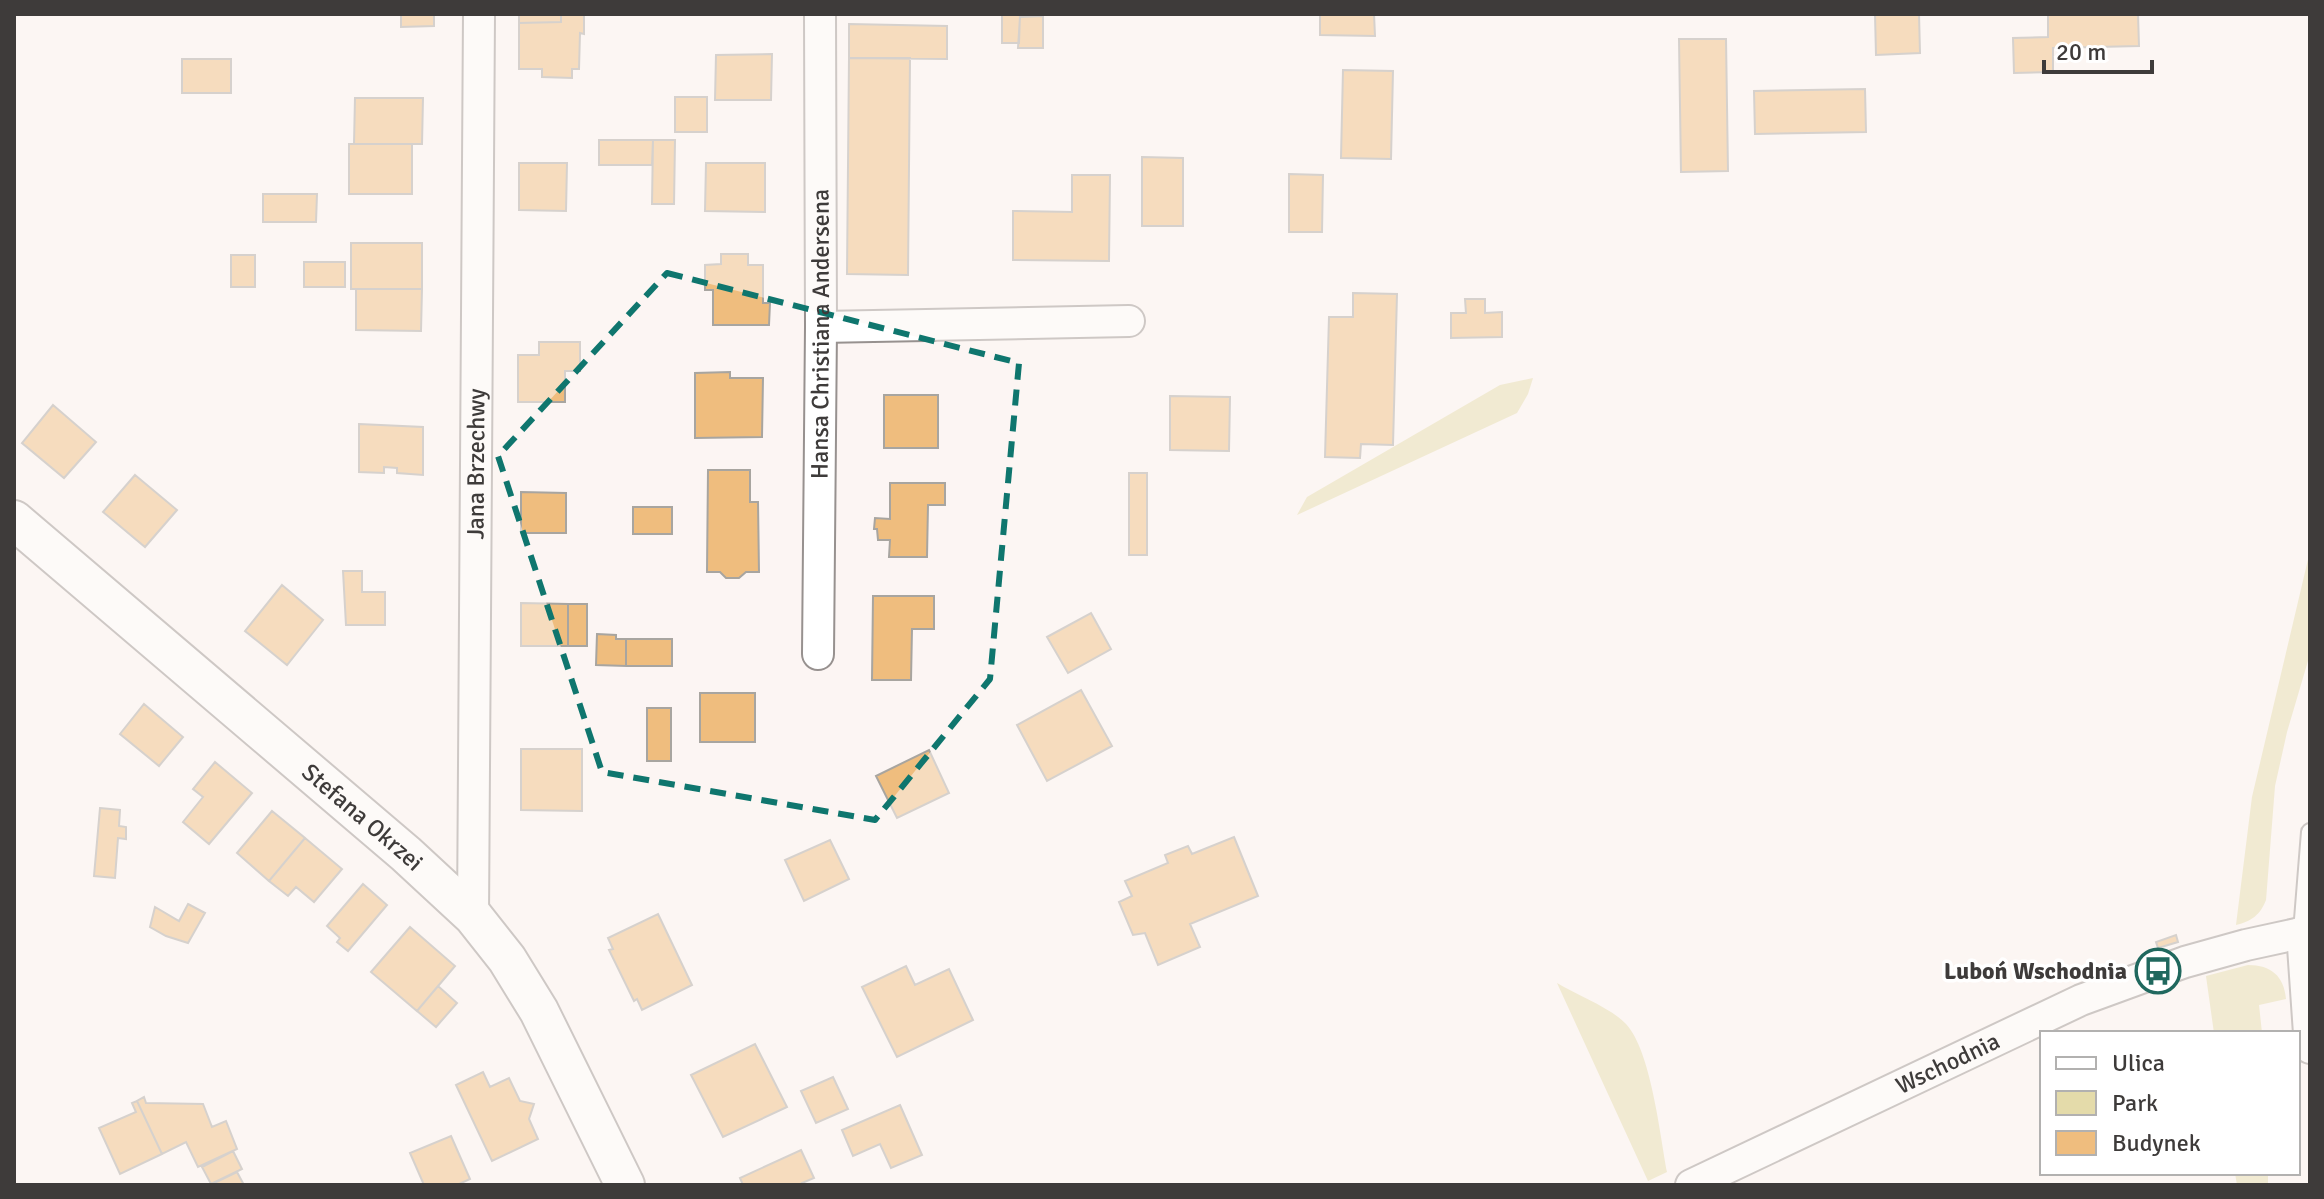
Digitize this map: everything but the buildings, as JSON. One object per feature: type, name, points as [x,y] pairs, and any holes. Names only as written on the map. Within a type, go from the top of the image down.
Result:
[{"type":"street","name":"Jana Brzechwy","points":[[473,916],[479,14]]},
{"type":"street","name":"Hansa Christiana Andersena","points":[[818,654],[820,14]]},
{"type":"street","points":[[821,327],[1129,321]]},
{"type":"street","name":"Stefana Okrzei","points":[[14,520],[394,844],[473,916],[507,959],[539,1011],[625,1185]]},
{"type":"street","points":[[2306,931],[2310,1048]]},
{"type":"street","name":"Wschodnia","points":[[1691,1185],[2081,1000],[2185,962],[2306,931]]},
{"type":"lane","points":[[2306,931],[2310,832]]},
{"type":"highlighted area","points":[[667,273],[1019,363],[990,679],[875,820],[602,772],[498,456]]},
{"type":"green space","points":[[1533,378],[1517,413],[1297,515],[1307,497],[1500,385]]},
{"type":"green space","points":[[2310,551],[2310,654],[2275,786],[2266,900],[2255,917],[2236,925],[2252,797]]},
{"type":"green space","points":[[2248,965],[2263,967],[2279,978],[2286,999],[2259,1005],[2262,1031],[2214,1031],[2206,976]]},
{"type":"green space","points":[[1557,983],[1612,1013],[1626,1024],[1635,1037],[1653,1094],[1667,1172],[1648,1181]]},
{"type":"green space","points":[[2235,1175],[2268,1175],[2268,1185],[2237,1185]]},
{"type":"place","name":"Luboń Wschodnia","points":[[2158,971]]}]
